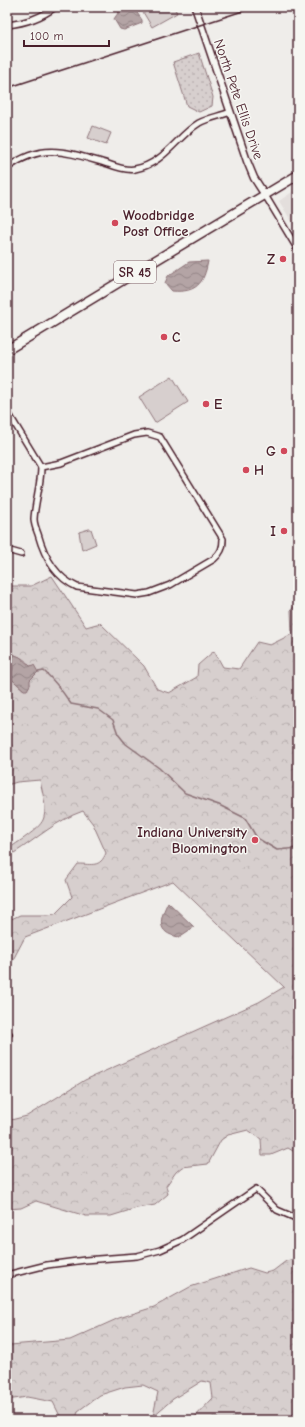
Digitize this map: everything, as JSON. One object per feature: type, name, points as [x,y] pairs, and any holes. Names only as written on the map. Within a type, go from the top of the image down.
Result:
[{"type":"main road","name":"SR 45","points":[[7,350],[298,175]]},
{"type":"street","points":[[7,25],[32,20],[55,7]]},
{"type":"street","name":"North Pete Ellis Drive","points":[[195,7],[249,167],[265,196]]},
{"type":"street","points":[[7,168],[15,162],[38,152],[51,151],[72,154],[116,167],[134,170],[150,165],[159,159],[200,123],[230,112]]},
{"type":"street","points":[[265,196],[298,250]]},
{"type":"street","points":[[7,411],[41,467],[41,481],[34,521],[39,540],[51,564],[60,576],[68,583],[77,587],[137,595],[149,593],[170,585],[214,559],[219,555],[224,547],[223,539],[160,437],[147,433],[140,434],[61,463],[41,467]]},
{"type":"street","points":[[7,550],[21,554]]},
{"type":"street","points":[[7,1275],[61,1263],[137,1256],[154,1252],[182,1240],[256,1189],[277,1210],[298,1219]]},
{"type":"shaded area","points":[[298,188],[298,232],[279,201]]},
{"type":"green space","points":[[140,7],[174,7],[177,13],[152,27]]},
{"type":"green space","points":[[199,53],[213,97],[212,106],[199,112],[187,106],[173,62]]},
{"type":"green space","points":[[93,126],[111,133],[106,145],[88,138]]},
{"type":"green space","points":[[172,376],[188,402],[155,423],[139,397]]},
{"type":"green space","points":[[91,529],[96,544],[82,550],[79,532]]},
{"type":"green space","points":[[52,576],[86,627],[100,623],[144,666],[157,689],[169,693],[197,677],[198,665],[214,651],[223,667],[239,669],[257,642],[270,645],[292,634],[291,610],[298,602],[298,1154],[288,1148],[271,1155],[262,1155],[261,1139],[248,1130],[228,1135],[221,1140],[208,1164],[182,1167],[176,1172],[166,1186],[168,1194],[155,1205],[137,1208],[111,1216],[86,1216],[36,1201],[21,1208],[7,1209],[7,1121],[27,1116],[85,1080],[259,1002],[284,987],[173,881],[25,937],[7,971],[7,921],[20,915],[55,914],[72,897],[66,880],[78,864],[98,863],[104,858],[106,853],[93,824],[83,811],[55,825],[14,853],[10,848],[39,826],[44,817],[45,808],[40,780],[17,782],[7,785],[7,754],[12,745],[7,740],[7,675],[24,690],[30,685],[29,680],[32,677],[29,665],[24,659],[7,650],[7,586],[31,586]]},
{"type":"green space","points":[[298,1258],[298,1420],[192,1420],[213,1398],[211,1383],[202,1381],[173,1399],[153,1416],[158,1392],[143,1385],[125,1387],[100,1395],[78,1411],[76,1419],[71,1420],[64,1420],[61,1418],[53,1402],[27,1397],[7,1400],[7,1347],[10,1345],[70,1340],[119,1318],[154,1307],[190,1287],[249,1268],[265,1273],[273,1271],[286,1261]]},
{"type":"water","points":[[133,7],[142,20],[142,23],[124,30],[120,29],[114,19],[121,10]]},
{"type":"water","points":[[208,261],[204,276],[198,285],[193,288],[172,291],[165,283],[168,276],[189,262]]},
{"type":"water","points":[[7,650],[20,657],[30,666],[34,665],[38,672],[30,680],[30,685],[27,690],[24,690],[7,675],[8,671],[12,671],[13,665],[7,657]]},
{"type":"water","points":[[168,902],[194,927],[179,937],[171,935],[163,928],[162,919]]},
{"type":"waterway","points":[[38,672],[44,671],[59,687],[71,704],[98,709],[113,720],[118,734],[126,744],[159,768],[185,793],[219,805],[245,818],[257,838],[277,850],[298,848]]},
{"type":"waterway","points":[[298,867],[296,872],[298,876]]},
{"type":"railway","points":[[7,88],[255,7]]},
{"type":"place","name":"Woodbridge Post Office","points":[[115,223]]},
{"type":"place","name":"Z","points":[[283,259]]},
{"type":"place","name":"C","points":[[164,337]]},
{"type":"place","name":"E","points":[[206,404]]},
{"type":"place","name":"G","points":[[284,451]]},
{"type":"place","name":"H","points":[[246,470]]},
{"type":"place","name":"I","points":[[284,531]]},
{"type":"place","name":"Indiana University Bloomington","points":[[255,840]]}]
